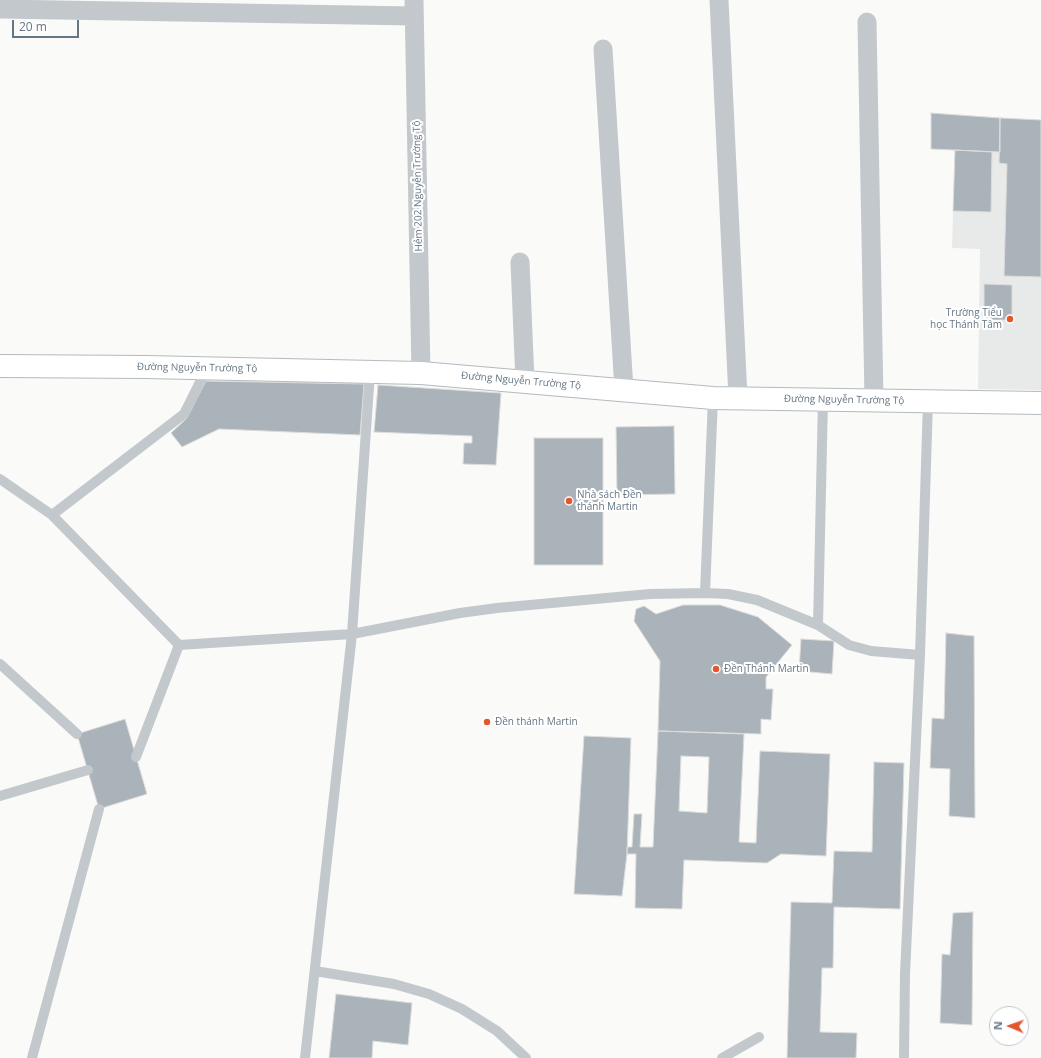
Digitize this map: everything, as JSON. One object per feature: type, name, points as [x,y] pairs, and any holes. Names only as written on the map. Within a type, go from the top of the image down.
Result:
[{"type":"main road","name":"Đường Nguyễn Trường Tộ","points":[[0,366],[207,368],[421,373],[713,398],[1041,403]]},
{"type":"street","points":[[719,0],[738,398]]},
{"type":"street","points":[[0,9],[414,8]]},
{"type":"street","name":"Hẻm 202 Nguyễn Trường Tộ","points":[[414,8],[421,373]]},
{"type":"street","points":[[867,22],[874,400]]},
{"type":"street","points":[[603,49],[624,390]]},
{"type":"street","points":[[520,262],[525,382]]},
{"type":"lane","points":[[52,515],[184,414],[207,368]]},
{"type":"lane","points":[[305,1058],[352,634],[370,372]]},
{"type":"lane","points":[[705,593],[713,398]]},
{"type":"lane","points":[[818,625],[823,400]]},
{"type":"lane","points":[[904,1058],[906,966],[920,655],[928,401]]},
{"type":"lane","points":[[0,479],[52,515],[179,645],[352,634],[460,612],[650,594],[705,593],[728,594],[757,600],[818,625],[849,645],[871,651],[920,655]]},
{"type":"lane","points":[[136,757],[179,645]]},
{"type":"lane","points":[[0,664],[77,734]]},
{"type":"lane","points":[[0,796],[88,770]]},
{"type":"lane","points":[[32,1058],[99,808]]},
{"type":"lane","points":[[315,971],[394,984],[429,994],[462,1009],[497,1031],[526,1058]]},
{"type":"lane","points":[[722,1058],[759,1037]]},
{"type":"shaded area","name":"Trường Tiểu học Thánh Tâm","points":[[931,113],[1041,120],[1041,390],[978,389],[980,249],[952,248],[955,150],[931,149]]},
{"type":"building","points":[[931,113],[1000,118],[1000,152],[931,149]]},
{"type":"building","points":[[1000,118],[1041,120],[1041,277],[1004,276],[1007,164],[999,163]]},
{"type":"building","points":[[955,150],[992,152],[991,212],[953,211]]},
{"type":"building","points":[[984,284],[1012,285],[1012,320],[984,320]]},
{"type":"building","points":[[206,381],[364,384],[360,435],[219,429],[182,447],[171,433],[187,418]]},
{"type":"building","points":[[378,385],[501,393],[496,465],[463,464],[464,443],[472,443],[472,436],[374,432]]},
{"type":"building","points":[[674,426],[675,494],[617,495],[616,427]]},
{"type":"building","name":"Nhà sách Đền thánh Martin","points":[[534,438],[603,438],[603,565],[534,565]]},
{"type":"building","name":"Đền Thánh Martin","points":[[683,605],[720,605],[758,617],[792,645],[766,677],[766,689],[773,689],[771,720],[761,719],[761,734],[658,731],[660,661],[634,621],[636,609],[644,606],[656,614]]},
{"type":"building","points":[[946,633],[974,636],[975,818],[949,816],[950,769],[930,768],[932,718],[944,719]]},
{"type":"building","points":[[801,639],[834,641],[832,674],[799,671]]},
{"type":"building","points":[[125,719],[147,794],[99,809],[77,734]]},
{"type":"building","points":[[658,731],[744,734],[739,842],[756,843],[760,751],[830,754],[826,856],[781,854],[767,863],[684,860],[682,909],[635,908],[636,854],[627,854],[627,847],[632,847],[634,814],[642,814],[640,847],[653,847]],"holes":[[[681,756],[709,757],[707,813],[679,811]]]},
{"type":"building","points":[[584,736],[631,738],[627,854],[622,896],[574,894]]},
{"type":"building","points":[[874,762],[904,763],[900,909],[834,907],[833,968],[822,968],[820,1032],[857,1033],[856,1058],[787,1058],[791,902],[832,903],[834,851],[872,852]]},
{"type":"building","points":[[973,912],[972,1025],[940,1023],[942,954],[950,955],[953,913]]},
{"type":"building","points":[[336,994],[412,1003],[408,1045],[373,1041],[372,1058],[329,1058]]},
{"type":"place","name":"Trường Tiểu học Thánh Tâm","points":[[1010,319]]},
{"type":"place","name":"Nhà sách Đền thánh Martin","points":[[569,501]]},
{"type":"place","name":"Đền Thánh Martin","points":[[716,669]]},
{"type":"place","name":"Đền thánh Martin","points":[[487,722]]}]
